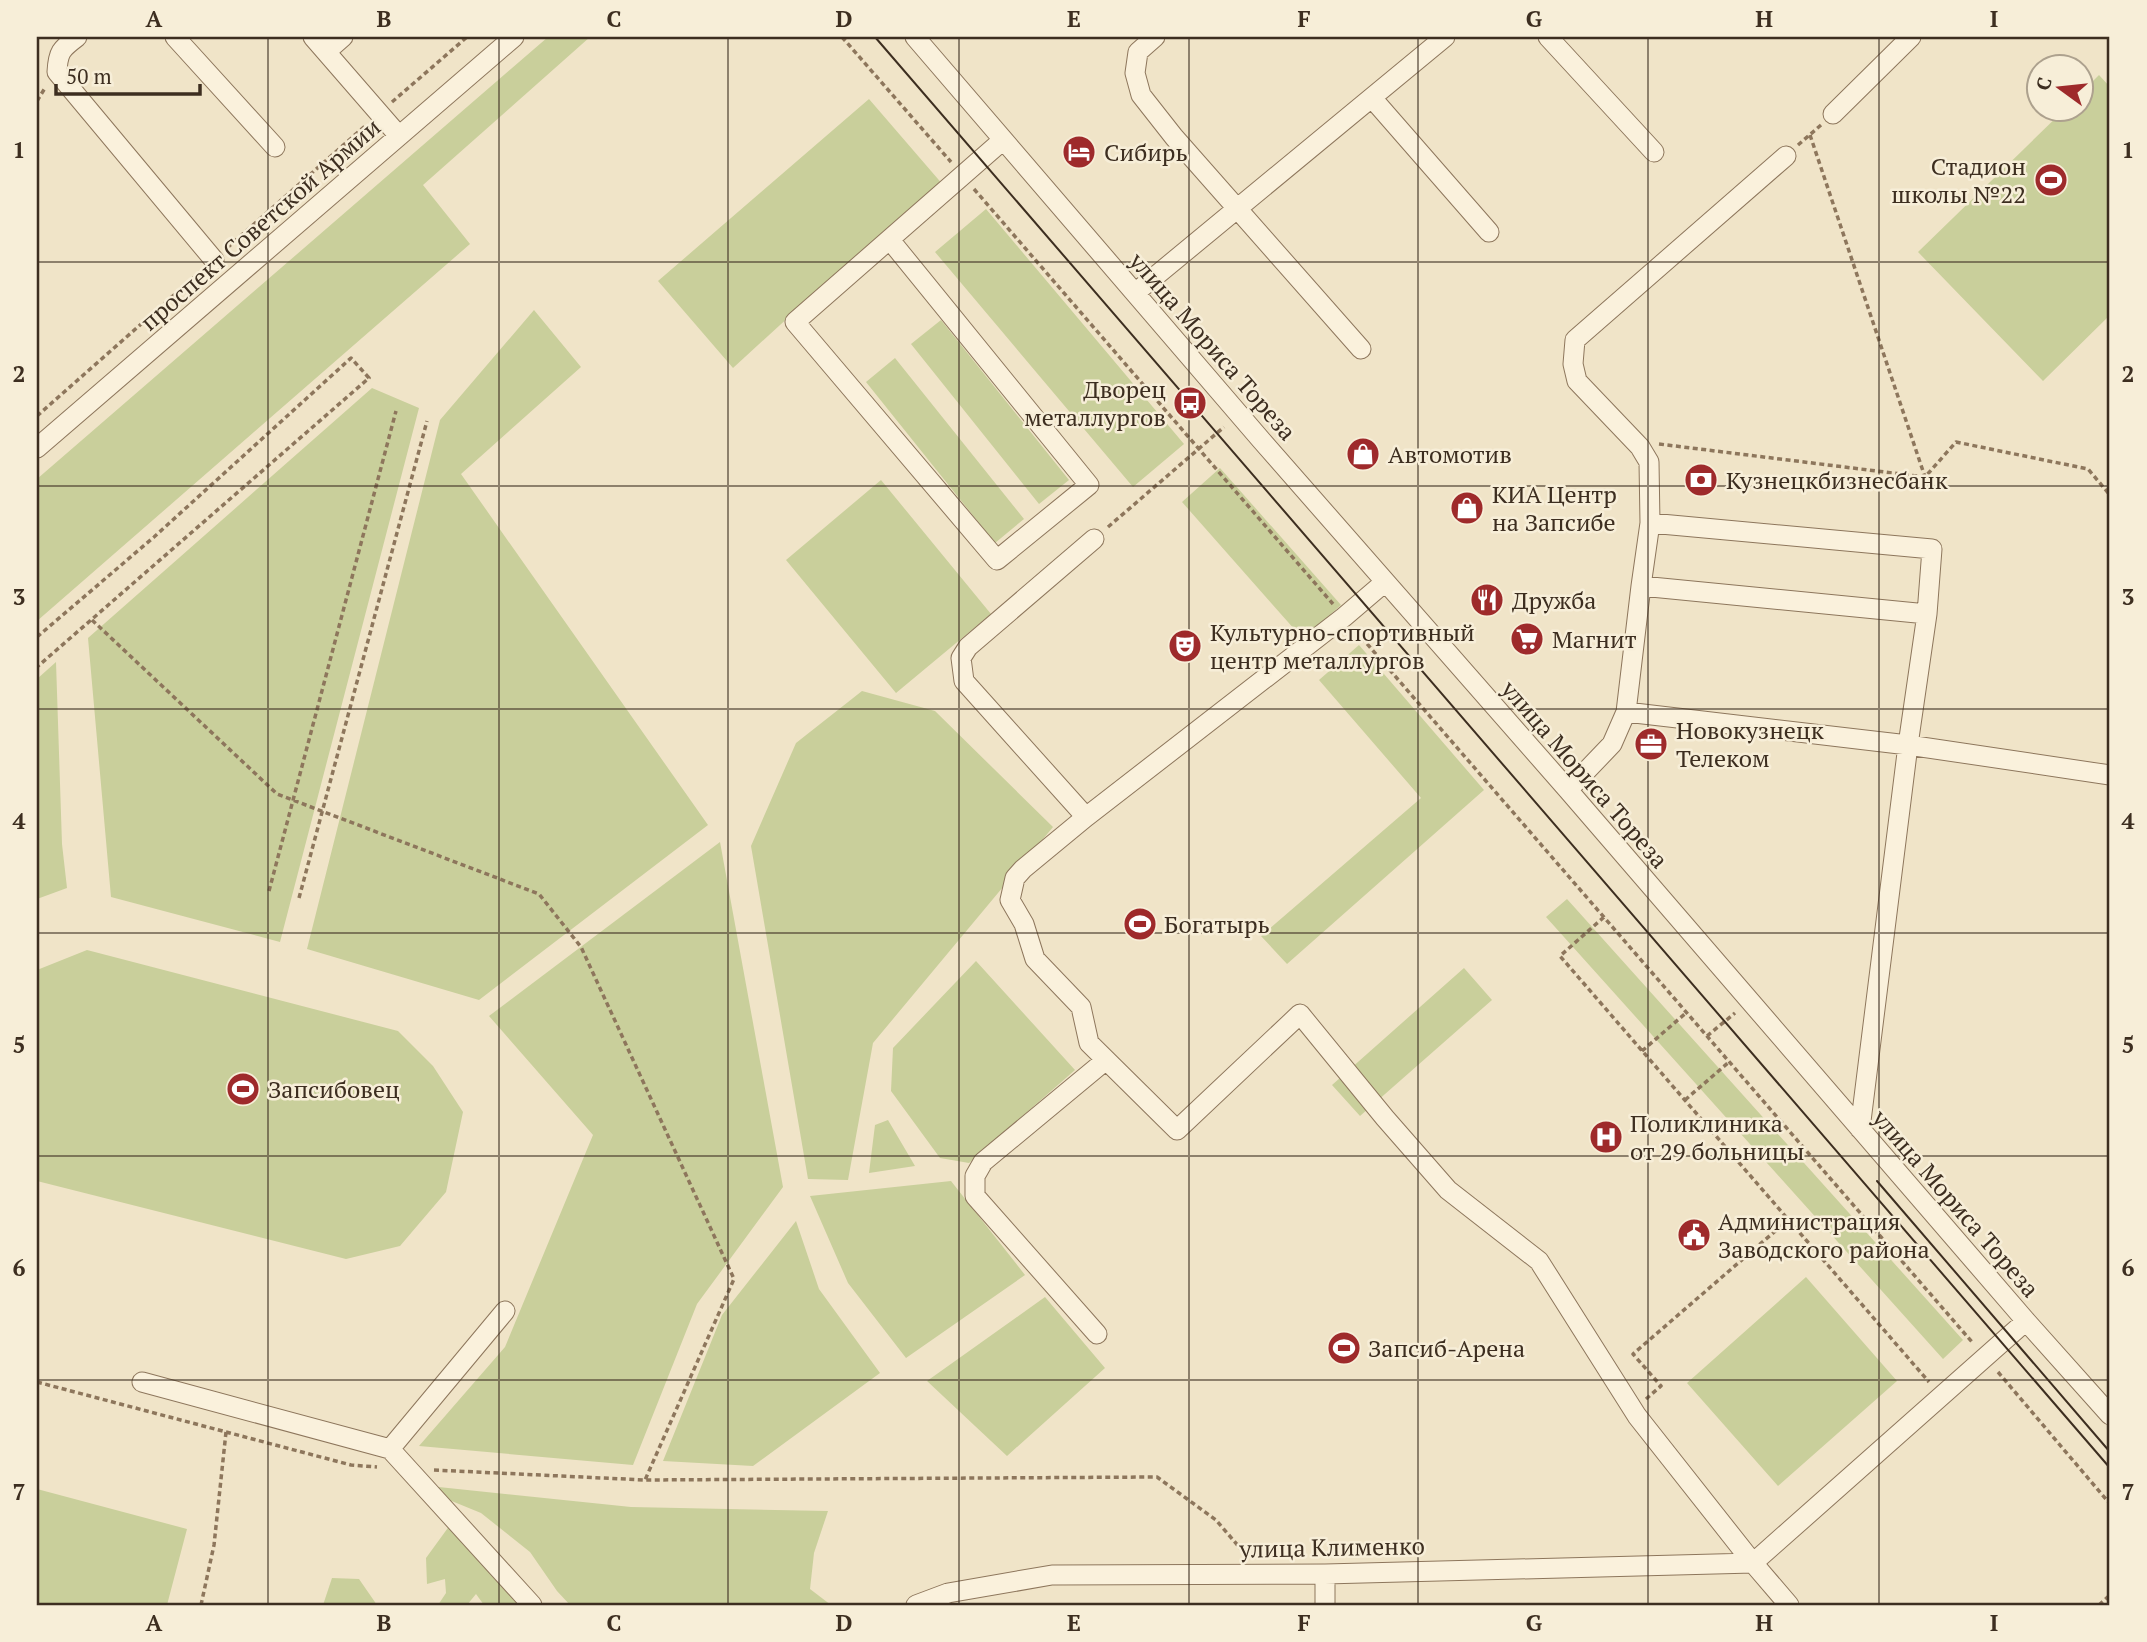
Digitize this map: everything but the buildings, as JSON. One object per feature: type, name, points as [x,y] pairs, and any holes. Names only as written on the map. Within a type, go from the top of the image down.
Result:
[{"type":"street","points":[[76,37],[62,49],[58,57],[57,72],[214,260]]},
{"type":"street","points":[[175,37],[275,147]]},
{"type":"street","points":[[313,37],[399,136]]},
{"type":"street","points":[[326,52],[343,37]]},
{"type":"street","name":"проспект Советской Армии","points":[[37,447],[514,37]]},
{"type":"street","name":"улица Мориса Тореза","points":[[915,37],[2026,1321],[2109,1412]]},
{"type":"street","points":[[1155,37],[1138,52],[1135,74],[1141,95],[1174,137],[1361,349]]},
{"type":"street","points":[[1135,293],[1445,37]]},
{"type":"street","points":[[1548,37],[1654,152]]},
{"type":"street","points":[[1833,114],[1911,37]]},
{"type":"street","points":[[1372,99],[1489,232]]},
{"type":"street","points":[[890,240],[1089,485],[997,560],[795,322],[1003,140]]},
{"type":"street","points":[[1568,790],[1612,744],[1626,712],[1650,523],[1649,462],[1640,447],[1577,381],[1573,364],[1575,340],[1786,156]]},
{"type":"street","points":[[1650,523],[1932,548],[1927,614],[1860,1129]]},
{"type":"street","points":[[1086,817],[964,681],[961,658],[968,647],[1094,539]]},
{"type":"street","points":[[1385,582],[1023,869],[1015,878],[1010,900],[1024,924],[1035,959],[1081,1007],[1089,1043],[1177,1130],[1300,1014],[1448,1190],[1539,1261],[1633,1410],[1789,1605]]},
{"type":"street","points":[[1641,586],[1927,614]]},
{"type":"street","points":[[1626,712],[1908,745],[2110,775]]},
{"type":"street","points":[[1097,1334],[975,1196],[975,1176],[983,1162],[1106,1060]]},
{"type":"street","points":[[390,1449],[505,1311]]},
{"type":"street","points":[[1753,1563],[2026,1321]]},
{"type":"street","points":[[142,1382],[390,1449],[532,1605]]},
{"type":"street","name":"улица Клименко","points":[[916,1605],[948,1593],[1052,1575],[1325,1574],[1753,1563]]},
{"type":"street","points":[[1325,1574],[1325,1605]]},
{"type":"path","points":[[37,416],[467,37]]},
{"type":"path","points":[[842,37],[2110,1504]]},
{"type":"path","points":[[1786,156],[1833,114]]},
{"type":"path","points":[[1810,135],[1925,477]]},
{"type":"path","points":[[37,637],[154,537],[351,358],[369,378],[37,667]]},
{"type":"path","points":[[269,891],[396,411]]},
{"type":"path","points":[[299,898],[427,421]]},
{"type":"path","points":[[1094,539],[1216,433]]},
{"type":"path","points":[[1925,477],[1956,442],[2088,470],[2110,495]]},
{"type":"path","points":[[1640,447],[1657,444],[1925,477]]},
{"type":"path","points":[[92,620],[277,794],[539,894],[581,947],[734,1279],[645,1480]]},
{"type":"path","points":[[1604,918],[1560,956],[1941,1397]]},
{"type":"path","points":[[1707,1037],[1749,1000]]},
{"type":"path","points":[[1642,1051],[1686,1012]]},
{"type":"path","points":[[1685,1100],[1729,1062]]},
{"type":"path","points":[[1633,1410],[1661,1386],[1633,1354],[1788,1220]]},
{"type":"path","points":[[37,1382],[351,1465],[645,1480],[1157,1477],[1216,1520],[1262,1574]]},
{"type":"path","points":[[201,1605],[214,1545],[226,1432]]},
{"type":"path","points":[[2099,1605],[2110,1595]]},
{"type":"path","points":[[1515,1605],[1744,1605]]},
{"type":"green space","points":[[548,37],[590,37],[423,185],[470,244],[37,621],[37,479]]},
{"type":"green space","name":"Стадион школы №22","points":[[2099,75],[2110,87],[2110,315],[2043,381],[1918,252],[2052,122],[2094,122],[2094,80]]},
{"type":"green space","points":[[869,99],[944,186],[863,249],[733,368],[658,281]]},
{"type":"green space","points":[[986,209],[1184,444],[1133,487],[935,252]]},
{"type":"green space","points":[[534,310],[581,367],[461,474],[708,825],[479,1000],[307,949],[440,420]]},
{"type":"green space","points":[[941,320],[1069,480],[1039,504],[911,344]]},
{"type":"green space","points":[[895,358],[1024,519],[995,543],[866,382]]},
{"type":"green space","points":[[372,388],[419,408],[280,942],[111,897],[88,638]]},
{"type":"green space","points":[[1220,468],[1341,605],[1303,639],[1182,502]]},
{"type":"green space","points":[[881,480],[991,614],[896,693],[786,560]]},
{"type":"green space","points":[[1359,645],[1484,790],[1287,964],[1261,936],[1421,798],[1319,680]]},
{"type":"green space","points":[[56,662],[62,844],[67,888],[37,899],[37,679]]},
{"type":"green space","points":[[862,691],[935,711],[1053,827],[873,1043],[848,1180],[808,1179],[751,846],[796,743]]},
{"type":"green space","points":[[720,842],[783,1187],[697,1304],[633,1465],[419,1446],[505,1347],[593,1135],[489,1016]]},
{"type":"green space","points":[[1567,899],[1963,1340],[1943,1359],[1546,917]]},
{"type":"green space","name":"Запсибовец","points":[[87,950],[398,1031],[433,1066],[463,1112],[446,1192],[400,1246],[346,1259],[37,1181],[37,970]]},
{"type":"green space","points":[[976,961],[1075,1070],[969,1163],[940,1158],[891,1091],[893,1048]]},
{"type":"green space","points":[[1464,968],[1492,1000],[1360,1116],[1332,1085]]},
{"type":"green space","points":[[888,1120],[915,1166],[869,1173],[875,1125]]},
{"type":"green space","points":[[951,1181],[1025,1275],[906,1358],[848,1283],[810,1196]]},
{"type":"green space","points":[[796,1221],[819,1289],[880,1373],[753,1466],[663,1461],[722,1315]]},
{"type":"green space","points":[[1806,1277],[1897,1381],[1778,1486],[1687,1383]]},
{"type":"green space","points":[[1045,1297],[1105,1368],[1007,1456],[927,1381]]},
{"type":"green space","points":[[410,1484],[631,1507],[828,1511],[814,1553],[810,1589],[831,1605],[570,1605],[530,1552],[481,1513]]},
{"type":"green space","points":[[37,1489],[187,1529],[167,1605],[37,1605]]},
{"type":"green space","points":[[450,1525],[528,1605],[484,1605],[476,1594],[467,1605],[438,1605],[446,1593],[445,1579],[427,1584],[426,1558]]},
{"type":"green space","points":[[332,1578],[359,1579],[377,1605],[323,1605]]},
{"type":"tram line","points":[[875,37],[2110,1468]]},
{"type":"tram line","points":[[1877,1181],[2110,1452]]},
{"type":"place","name":"Сибирь","points":[[1079,152]]},
{"type":"place","name":"Стадион школы №22","points":[[2051,180]]},
{"type":"place","name":"Дворец металлургов","points":[[1190,403]]},
{"type":"place","name":"Автомотив","points":[[1363,454]]},
{"type":"place","name":"Кузнецкбизнесбанк","points":[[1701,480]]},
{"type":"place","name":"КИА Центр на Запсибе","points":[[1467,508]]},
{"type":"place","name":"Дружба","points":[[1487,600]]},
{"type":"place","name":"Магнит","points":[[1527,639]]},
{"type":"place","name":"Культурно-спортивный центр металлургов","points":[[1185,646]]},
{"type":"place","name":"Новокузнецк Телеком","points":[[1651,744]]},
{"type":"place","name":"Богатырь","points":[[1140,924]]},
{"type":"place","name":"Запсибовец","points":[[243,1089]]},
{"type":"place","name":"Поликлиника от 29 больницы","points":[[1606,1137]]},
{"type":"place","name":"Администрация Заводского района","points":[[1694,1235]]},
{"type":"place","name":"Запсиб-Арена","points":[[1344,1348]]}]
